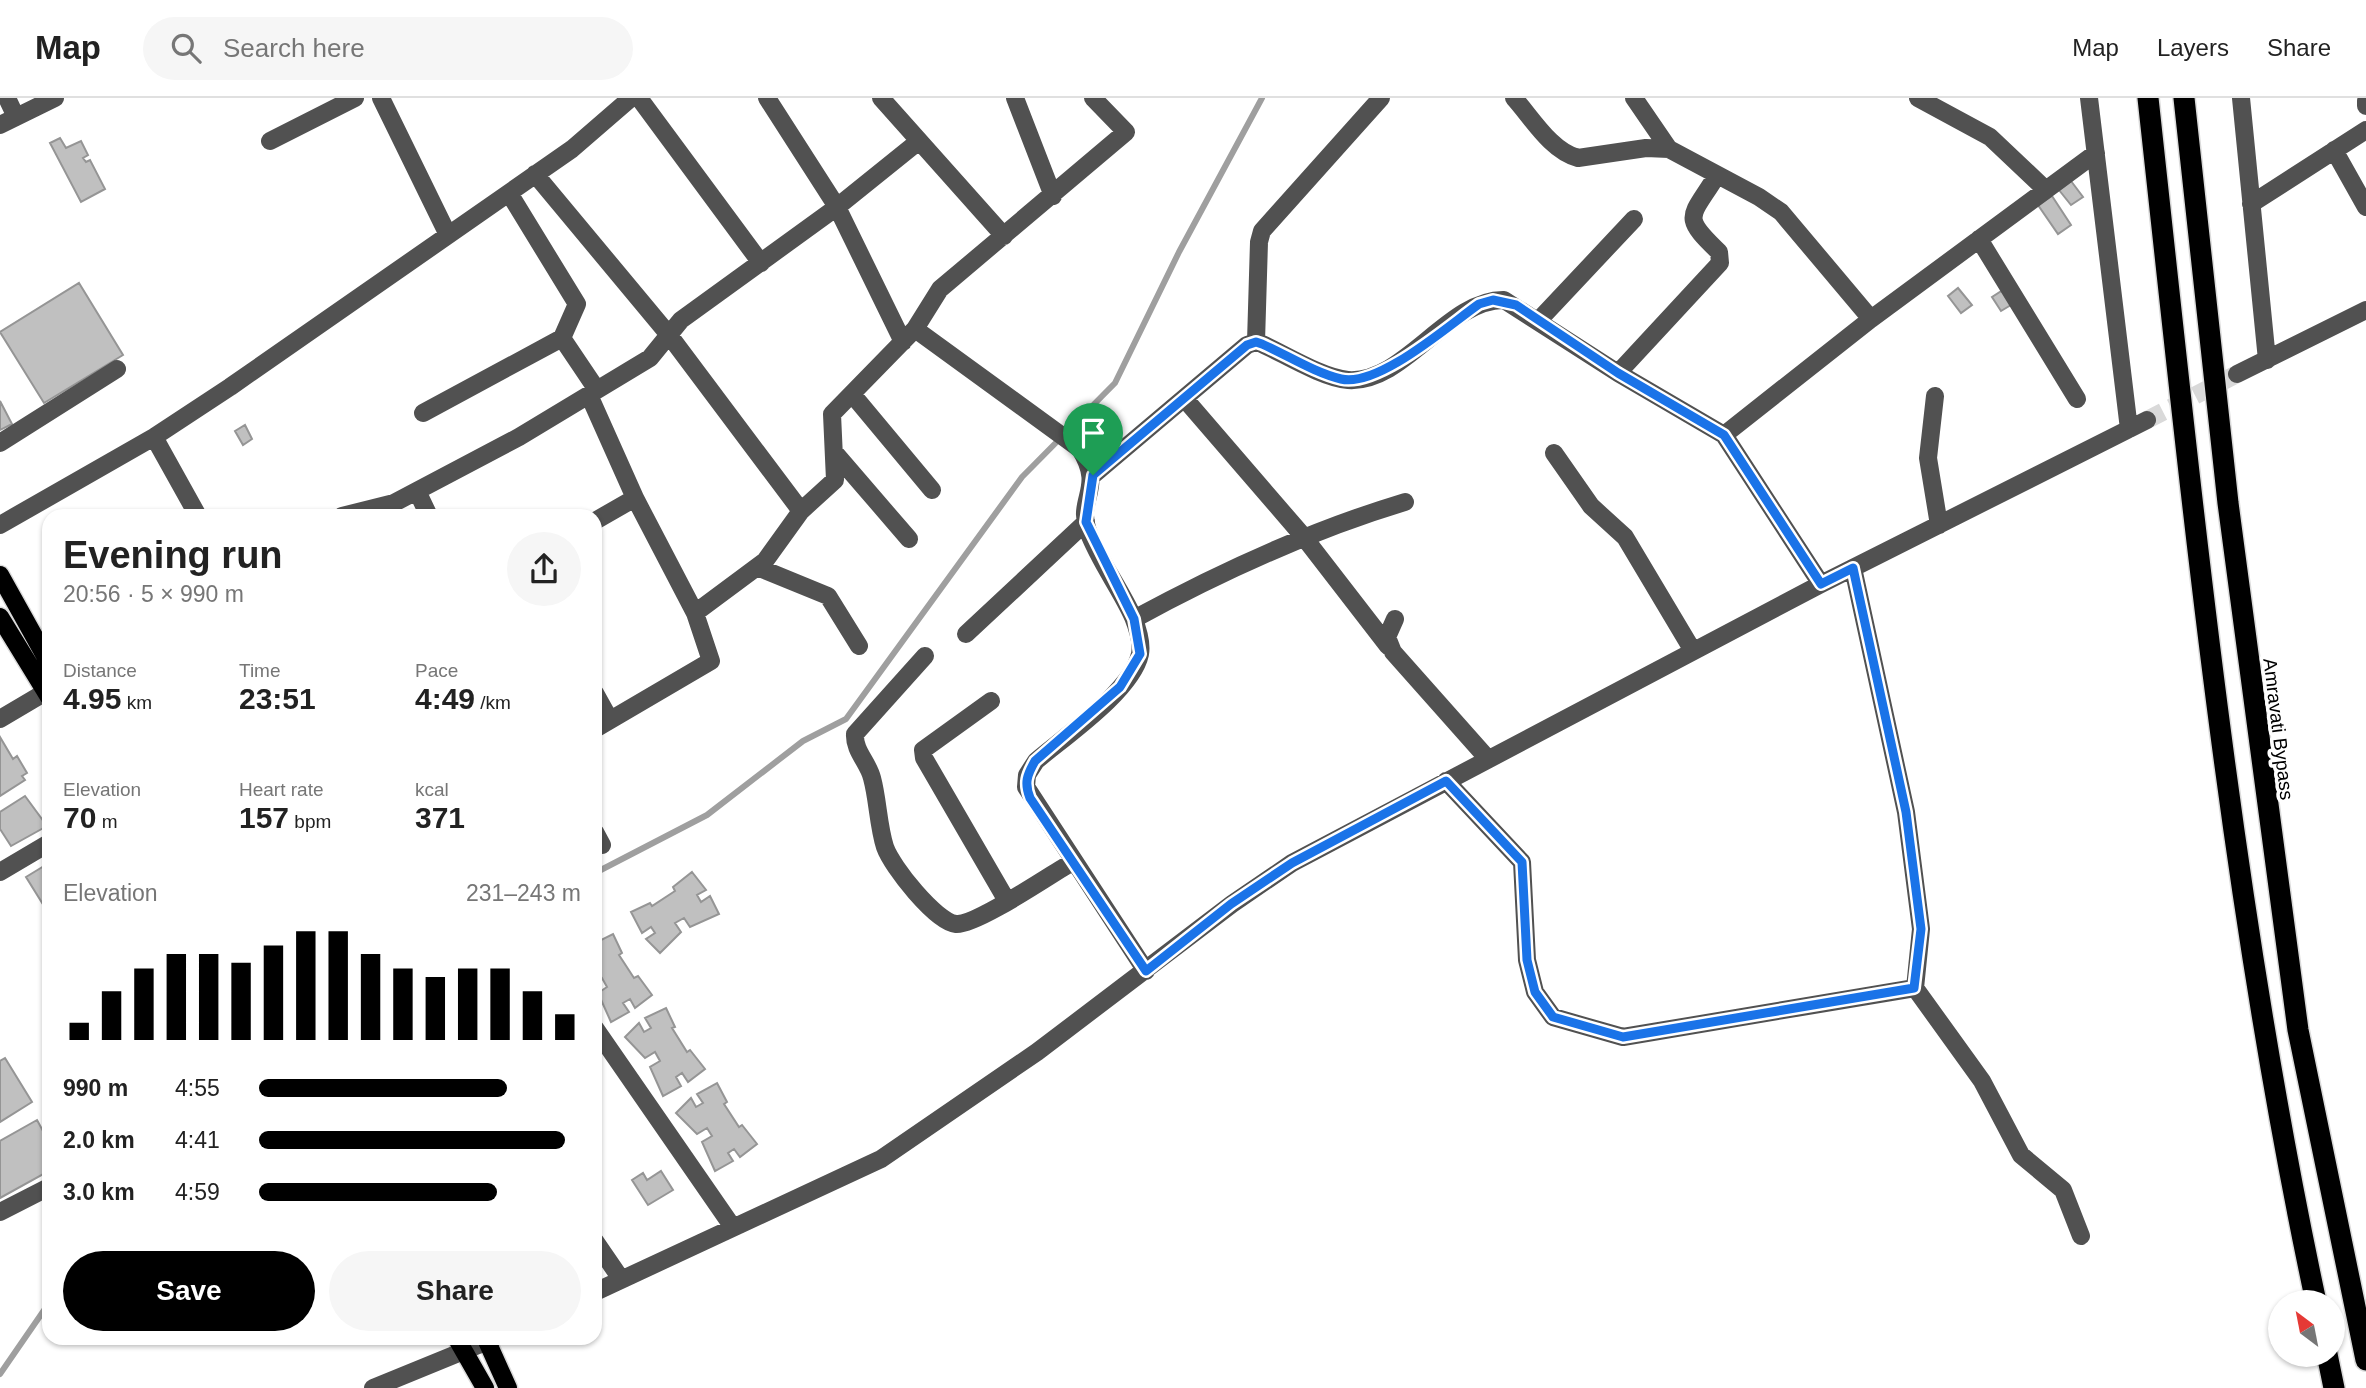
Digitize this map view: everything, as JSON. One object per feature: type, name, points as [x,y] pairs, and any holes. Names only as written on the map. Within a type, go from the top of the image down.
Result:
[{"type":"highway","points":[[2148,98],[2224,754],[2265,1028],[2314,1290]]},
{"type":"highway","name":"Amravati Bypass","points":[[2184,98],[2230,517],[2294,1003],[2366,1360]]},
{"type":"highway","points":[[2330,1367],[2334,1388]]},
{"type":"main road","points":[[0,575],[42,650]]},
{"type":"main road","points":[[0,617],[42,684]]},
{"type":"main road","points":[[461,1345],[485,1388]]},
{"type":"main road","points":[[491,1345],[508,1388]]},
{"type":"street","points":[[7,98],[8,121],[55,98]]},
{"type":"street","points":[[270,141],[355,98]]},
{"type":"street","points":[[381,98],[448,235]]},
{"type":"street","points":[[0,525],[154,437],[572,149],[631,98]]},
{"type":"street","points":[[639,98],[761,263]]},
{"type":"street","points":[[767,98],[837,208],[909,335],[1054,429],[1080,449],[1093,475],[1086,522],[1134,619],[1140,654],[1129,675],[1110,697],[1035,761],[1027,775],[1026,787],[1030,798],[1146,971]]},
{"type":"street","points":[[881,98],[1004,236]]},
{"type":"street","points":[[1015,98],[1054,196]]},
{"type":"street","points":[[695,613],[765,561],[801,511],[835,480],[832,414],[909,335],[940,289],[1054,196],[1126,132],[1093,98]]},
{"type":"street","points":[[1256,342],[1259,242],[1262,231],[1381,98]]},
{"type":"street","points":[[1514,98],[1558,148],[1569,156],[1578,158],[1646,148],[1669,149],[1781,212],[1871,319]]},
{"type":"street","points":[[1634,98],[1669,149]]},
{"type":"street","points":[[1918,98],[1990,137],[2046,190]]},
{"type":"street","points":[[2089,98],[2129,429]]},
{"type":"street","points":[[2241,98],[2267,360]]},
{"type":"street","points":[[2251,204],[2366,130]]},
{"type":"street","points":[[370,509],[394,503],[519,437],[650,358],[681,320],[837,208],[919,141]]},
{"type":"street","points":[[2334,150],[2366,207]]},
{"type":"street","points":[[1724,435],[1871,319],[2096,153]]},
{"type":"street","points":[[536,174],[669,335],[801,511]]},
{"type":"street","points":[[1618,373],[1720,263],[1719,252],[1695,229],[1692,222],[1694,212],[1717,175]]},
{"type":"street","points":[[423,413],[562,338],[577,304],[509,193]]},
{"type":"street","points":[[1539,320],[1634,219]]},
{"type":"street","points":[[1979,239],[2077,399]]},
{"type":"street","points":[[1256,342],[1340,379],[1352,380],[1387,368],[1479,304],[1504,300],[1618,373],[1724,435],[1821,584]]},
{"type":"street","points":[[2238,374],[2366,310]]},
{"type":"street","points":[[562,338],[593,393],[635,498],[695,613],[710,661],[603,724]]},
{"type":"street","points":[[1093,475],[1238,352],[1256,342]]},
{"type":"street","points":[[0,443],[117,369]]},
{"type":"street","points":[[852,394],[932,490]]},
{"type":"street","points":[[1935,396],[1928,458],[1939,525]]},
{"type":"street","points":[[1184,398],[1303,536],[1388,646],[1488,759]]},
{"type":"street","points":[[602,1288],[659,1265],[732,1226],[881,1159],[1037,1052],[1231,904],[1292,863],[1821,584],[2147,420]]},
{"type":"street","points":[[154,437],[194,509]]},
{"type":"street","points":[[834,452],[909,539]]},
{"type":"street","points":[[1555,453],[1591,506],[1625,537],[1693,652]]},
{"type":"street","points":[[417,491],[426,509]]},
{"type":"street","points":[[602,517],[635,498]]},
{"type":"street","points":[[1134,619],[1217,574],[1303,536],[1405,502]]},
{"type":"street","points":[[966,634],[1086,522]]},
{"type":"street","points":[[757,567],[828,596],[859,646]]},
{"type":"street","points":[[1853,568],[1906,812],[1921,929],[1914,988],[1982,1080],[2021,1155],[2063,1190],[2081,1236]]},
{"type":"street","points":[[1388,646],[1387,637],[1395,619]]},
{"type":"street","points":[[925,656],[855,734],[856,747],[872,776],[885,847],[905,876],[945,922],[966,924],[1074,861]]},
{"type":"street","points":[[0,719],[42,696]]},
{"type":"street","points":[[991,701],[923,750],[924,758],[1007,901]]},
{"type":"street","points":[[1446,781],[1522,862],[1527,960],[1535,992],[1553,1017],[1623,1037],[1914,988]]},
{"type":"street","points":[[0,872],[42,847]]},
{"type":"street","points":[[602,1038],[732,1226]]},
{"type":"street","points":[[0,1212],[42,1191]]},
{"type":"street","points":[[602,1251],[621,1279]]},
{"type":"street","points":[[373,1388],[461,1345]]},
{"type":"building","points":[[60,138],[66,148],[81,141],[88,155],[83,158],[86,162],[90,160],[105,189],[81,202],[50,143]]},
{"type":"building","points":[[2071,181],[2083,197],[2071,205],[2059,190]]},
{"type":"building","points":[[2052,196],[2071,225],[2058,234],[2038,205]]},
{"type":"building","points":[[79,283],[123,355],[44,403],[0,332]]},
{"type":"building","points":[[1958,288],[1972,305],[1961,313],[1948,296]]},
{"type":"building","points":[[2003,290],[2011,305],[2001,311],[1992,297]]},
{"type":"building","points":[[0,401],[12,424],[0,430]]},
{"type":"building","points":[[245,425],[252,439],[243,445],[235,431]]},
{"type":"building","points":[[0,737],[13,759],[17,756],[27,773],[22,776],[25,780],[0,796]]},
{"type":"building","points":[[25,796],[42,819],[42,829],[11,846],[0,829],[0,812]]},
{"type":"building","points":[[42,867],[42,903],[26,877]]},
{"type":"building","points":[[692,872],[706,890],[697,895],[701,902],[710,896],[719,914],[690,927],[684,918],[675,923],[681,932],[660,953],[646,939],[655,933],[651,927],[642,933],[631,912],[650,903],[652,906],[675,891],[673,887]]},
{"type":"building","points":[[613,934],[622,953],[619,955],[634,978],[638,976],[652,995],[635,1008],[630,999],[623,1003],[629,1012],[611,1022],[602,1002],[602,990],[607,987],[602,978],[602,940]]},
{"type":"building","points":[[666,1008],[675,1027],[672,1028],[687,1052],[690,1050],[705,1069],[688,1082],[682,1073],[676,1077],[681,1086],[663,1096],[650,1067],[660,1061],[655,1052],[645,1058],[625,1037],[639,1023],[644,1032],[651,1028],[645,1018]]},
{"type":"building","points":[[5,1058],[32,1102],[0,1122],[0,1061]]},
{"type":"building","points":[[717,1083],[727,1102],[724,1104],[739,1127],[742,1125],[757,1144],[740,1157],[734,1149],[728,1153],[733,1161],[715,1171],[702,1142],[712,1136],[707,1128],[697,1134],[676,1113],[691,1098],[696,1107],[703,1103],[697,1094]]},
{"type":"building","points":[[37,1120],[42,1129],[42,1175],[0,1198],[0,1141]]},
{"type":"building","points":[[661,1171],[673,1190],[648,1205],[632,1180],[643,1173],[647,1180]]},
{"type":"waterway","points":[[602,869],[707,815],[803,741],[846,719],[1022,477],[1115,383],[1179,252],[1262,98]]},
{"type":"waterway","points":[[0,1374],[42,1313]]},
{"type":"tunnel","points":[[2147,420],[2237,374]]},
{"type":"route","points":[[1504,300],[1516,305],[1618,373],[1724,435],[1821,584],[1853,568],[1906,812],[1921,929],[1914,988],[1623,1037],[1553,1017],[1535,992],[1527,960],[1522,862],[1446,781],[1292,863],[1231,904],[1146,971],[1030,798],[1026,787],[1027,775],[1035,761],[1120,687],[1140,654],[1134,619],[1088,533],[1085,513],[1093,475],[1247,345],[1256,342],[1262,344],[1340,379],[1352,380],[1387,368],[1479,304],[1504,300]]}]
